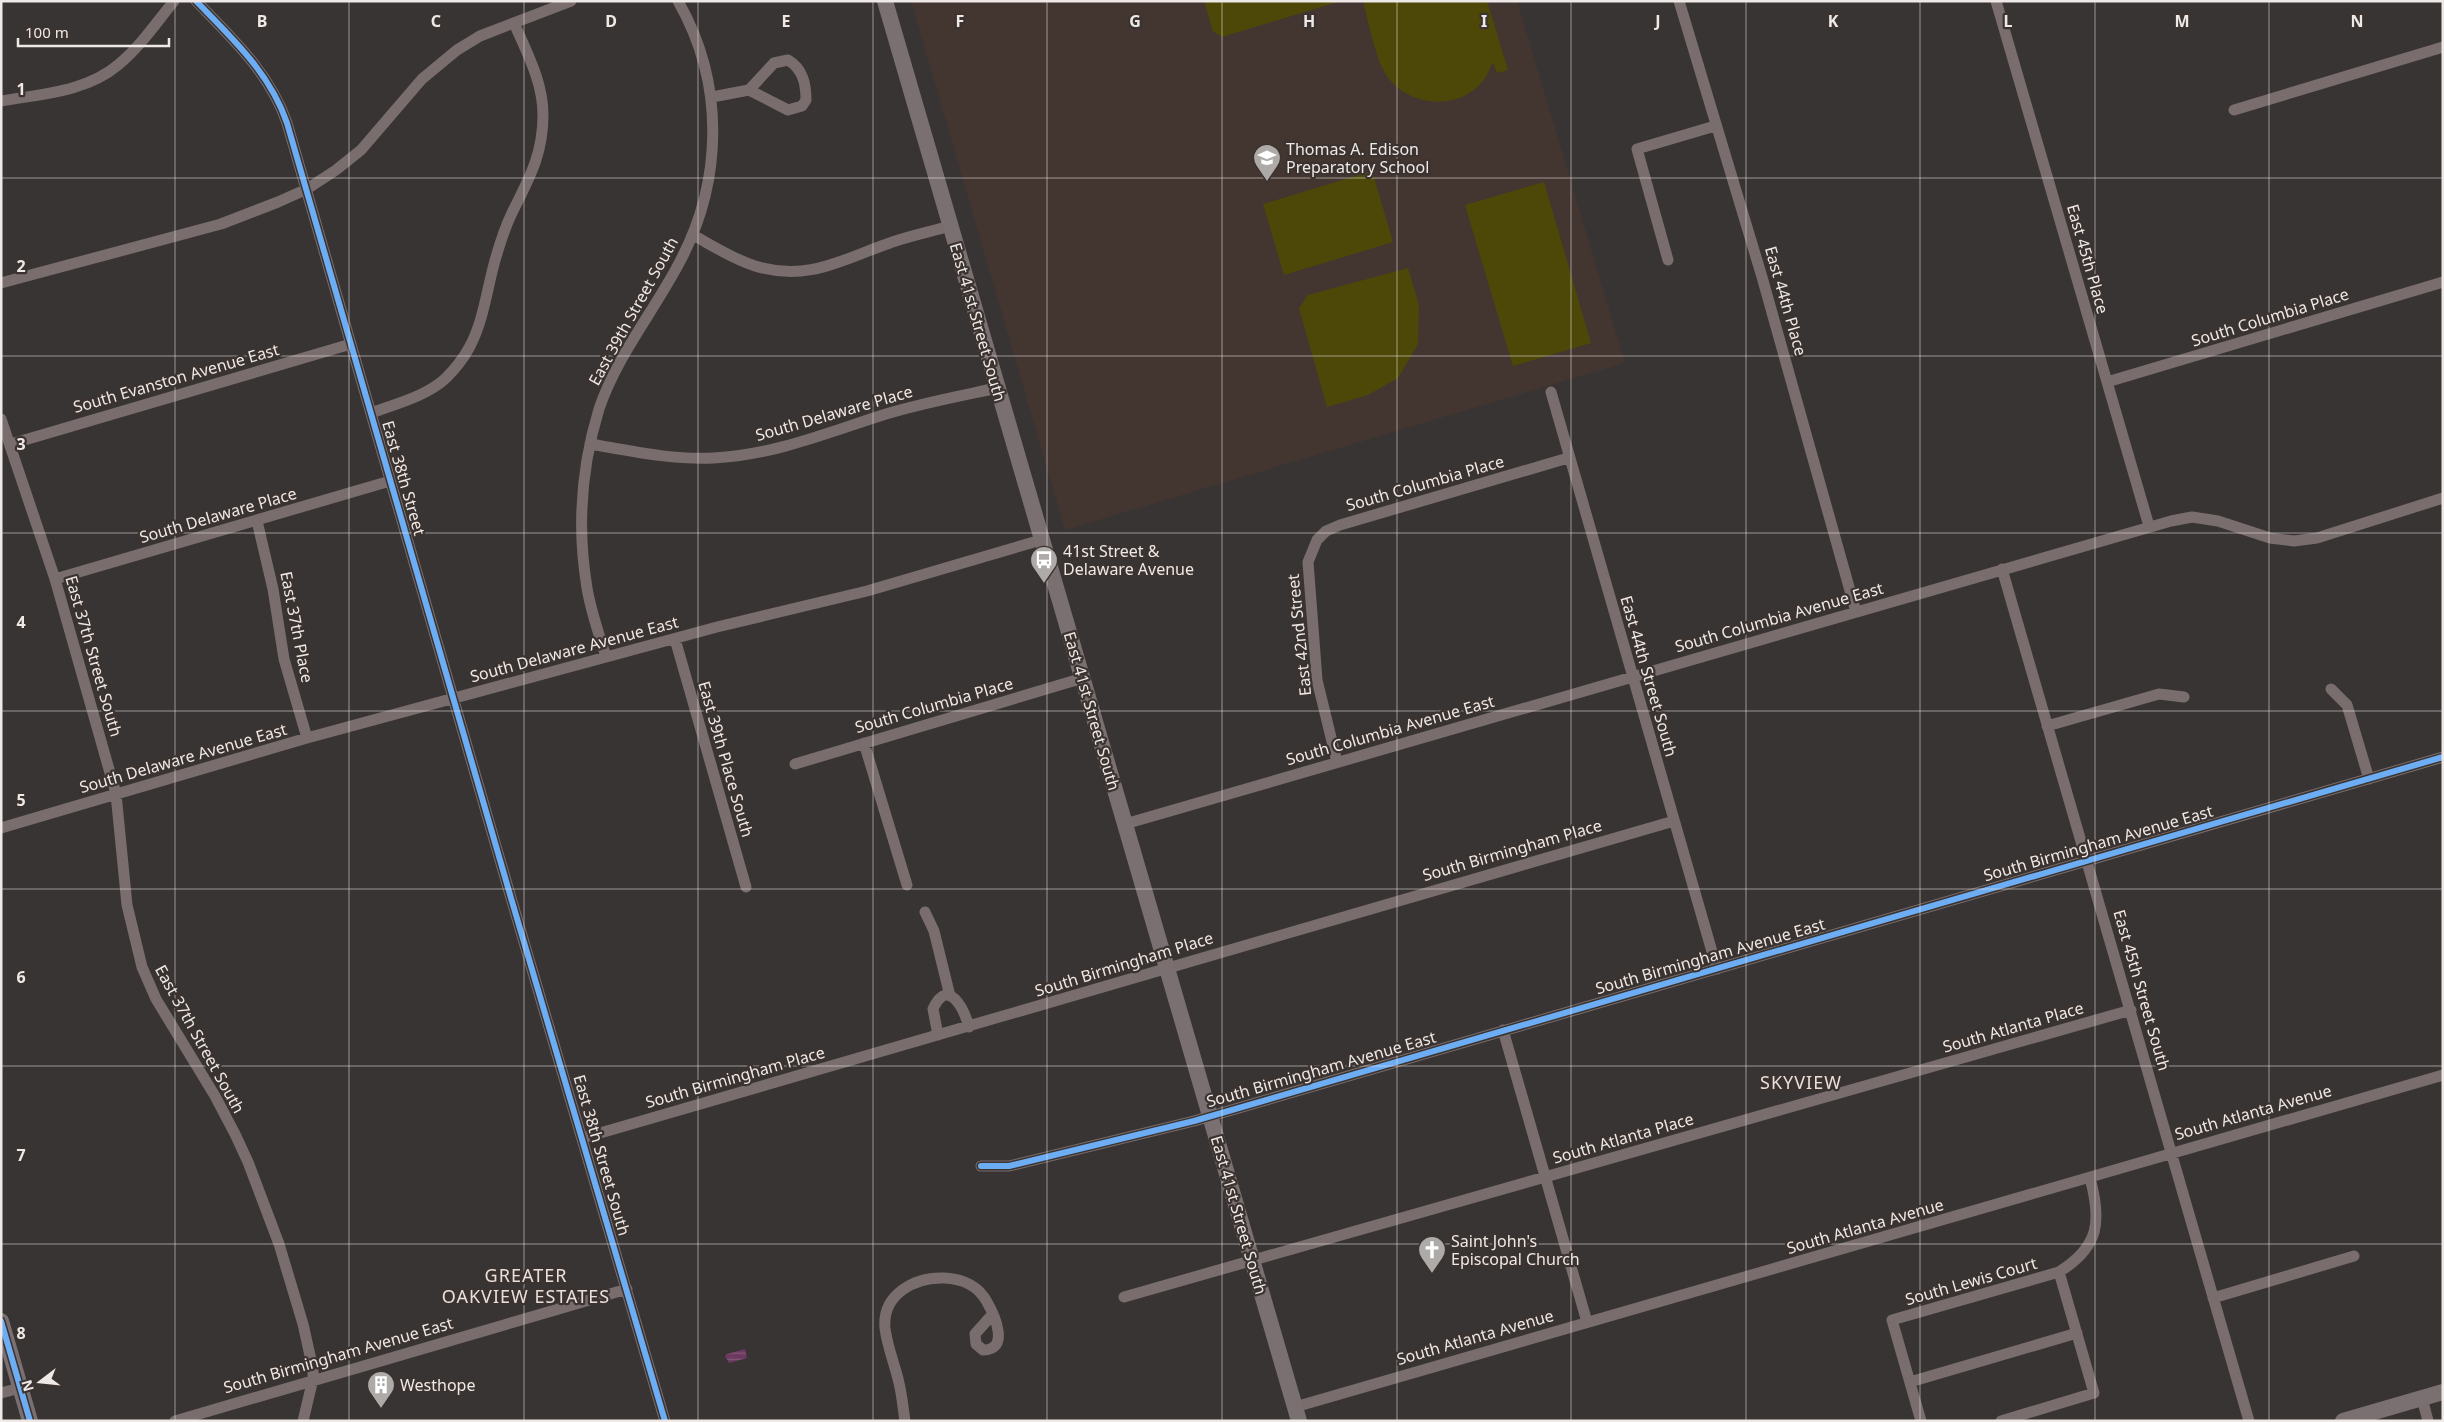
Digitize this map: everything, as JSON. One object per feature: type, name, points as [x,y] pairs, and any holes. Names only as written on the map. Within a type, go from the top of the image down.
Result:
[{"type":"main road","name":"East 41st Street South","points":[[885,1],[1297,1414]]},
{"type":"main road","points":[[1,1321],[30,1421]]},
{"type":"main road","points":[[2343,1421],[2443,1392]]},
{"type":"street","points":[[1,101],[62,91],[104,74],[133,51],[174,1]]},
{"type":"street","name":"East 38th Street","points":[[196,1],[260,70],[282,107],[511,898]]},
{"type":"street","points":[[1,283],[221,224],[307,189],[336,170],[361,150],[440,62],[480,36],[571,1]]},
{"type":"street","name":"East 39th Street South","points":[[606,657],[588,590],[584,560],[582,498],[590,444],[600,408],[624,354],[677,267],[693,235],[706,192],[711,164],[714,136],[712,97],[698,43],[678,1]]},
{"type":"street","name":"East 44th Place","points":[[1679,1],[1715,126],[1762,277],[1856,612]]},
{"type":"street","name":"East 45th Place","points":[[1996,1],[2149,526]]},
{"type":"street","points":[[371,412],[403,401],[444,380],[457,366],[472,339],[510,216],[537,161],[542,139],[543,114],[541,92],[536,71],[514,23]]},
{"type":"street","points":[[2234,110],[2443,47]]},
{"type":"street","points":[[712,97],[749,90],[774,63],[788,60],[800,70],[804,79],[806,100],[802,106],[788,110],[749,90]]},
{"type":"street","points":[[1668,260],[1637,149],[1715,126]]},
{"type":"street","points":[[693,235],[742,262],[756,267],[787,272],[808,272],[824,269],[889,243],[950,226]]},
{"type":"street","name":"South Columbia Place","points":[[2107,382],[2443,282]]},
{"type":"street","name":"South Evanston Avenue East","points":[[11,444],[351,344]]},
{"type":"street","name":"South Delaware Place","points":[[590,444],[672,457],[738,456],[782,448],[919,405],[997,388]]},
{"type":"street","name":"East 44th Street South","points":[[1551,392],[1568,458],[1634,676],[1717,969]]},
{"type":"street","name":"East 37th Street South","points":[[1,419],[55,579],[116,794],[127,905],[142,967],[156,999],[215,1096],[248,1162],[279,1244],[303,1324],[313,1379]]},
{"type":"street","name":"South Columbia Place","points":[[1308,562],[1317,540],[1326,530],[1568,458]]},
{"type":"street","name":"South Delaware Place","points":[[55,579],[390,481]]},
{"type":"street","name":"South Columbia Avenue East","points":[[1125,824],[2149,526],[2192,517],[2218,521],[2270,538],[2294,541],[2317,538],[2443,498]]},
{"type":"street","name":"East 37th Place","points":[[257,521],[273,589],[284,659],[307,738]]},
{"type":"street","name":"South Delaware Avenue East","points":[[1,828],[307,738],[606,657],[866,591],[1041,540]]},
{"type":"street","name":"East 42nd Street","points":[[1308,562],[1317,680],[1337,762]]},
{"type":"street","name":"East 45th Street South","points":[[2002,568],[2250,1421]]},
{"type":"street","name":"East 39th Place South","points":[[675,639],[746,887]]},
{"type":"street","name":"South Columbia Place","points":[[795,764],[1083,678]]},
{"type":"street","points":[[2331,689],[2347,705],[2369,779]]},
{"type":"street","points":[[2047,726],[2159,694],[2184,697]]},
{"type":"street","points":[[864,742],[907,885]]},
{"type":"street","name":"South Birmingham Avenue East","points":[[981,1166],[1009,1166],[1210,1115],[2443,758]]},
{"type":"street","name":"South Birmingham Place","points":[[583,1138],[1674,821]]},
{"type":"street","name":"East 38th Street South","points":[[511,898],[665,1421]]},
{"type":"street","points":[[925,912],[934,931],[950,996]]},
{"type":"street","points":[[938,1035],[933,1009],[940,998],[950,996],[960,1002],[969,1026]]},
{"type":"street","name":"South Atlanta Place","points":[[1124,1297],[2131,1010]]},
{"type":"street","points":[[1503,1030],[1587,1322]]},
{"type":"street","name":"South Atlanta Avenue","points":[[1297,1414],[1587,1322],[2443,1075]]},
{"type":"street","points":[[2003,1421],[2094,1393],[2058,1272],[2080,1256],[2094,1234],[2097,1209],[2090,1178]]},
{"type":"street","points":[[2213,1298],[2354,1256]]},
{"type":"street","name":"South Lewis Court","points":[[1910,1382],[1892,1320],[2058,1272]]},
{"type":"street","points":[[905,1421],[899,1385],[885,1327],[888,1308],[896,1295],[906,1286],[925,1280],[956,1278],[972,1285],[981,1292],[992,1315]]},
{"type":"street","name":"South Birmingham Avenue East","points":[[175,1421],[313,1379],[627,1289]]},
{"type":"street","points":[[1921,1421],[1910,1382],[2077,1333]]},
{"type":"street","points":[[303,1421],[313,1379]]},
{"type":"street","points":[[1,1393],[20,1388]]},
{"type":"street","points":[[2422,1398],[2428,1421]]},
{"type":"shaded area","name":"Thomas A. Edison Preparatory School","points":[[911,1],[1517,1],[1625,363],[1065,530]]},
{"type":"shaded area","points":[[1204,1],[1341,1],[1222,37],[1213,31]]},
{"type":"shaded area","points":[[1363,1],[1487,1],[1508,70],[1497,73],[1493,62],[1482,82],[1471,92],[1445,101],[1430,101],[1404,92],[1393,83],[1384,71],[1375,47]]},
{"type":"shaded area","points":[[1372,171],[1393,242],[1284,275],[1263,204]]},
{"type":"shaded area","points":[[1544,182],[1591,343],[1513,366],[1465,205]]},
{"type":"shaded area","points":[[1408,268],[1419,305],[1418,344],[1398,378],[1368,395],[1327,407],[1299,308],[1308,295]]},
{"type":"shaded area","points":[[745,1349],[747,1358],[729,1363],[725,1356],[727,1354]]},
{"type":"cycle path","points":[[196,1],[249,57],[271,88],[287,123],[511,898],[665,1421]]},
{"type":"cycle path","points":[[981,1166],[1009,1166],[1194,1121],[2443,757]]},
{"type":"cycle path","points":[[1,1321],[30,1421]]},
{"type":"place","name":"Thomas A. Edison Preparatory School","points":[[1267,182]]},
{"type":"place","name":"41st Street & Delaware Avenue","points":[[1044,584]]},
{"type":"place","name":"Saint John's Episcopal Church","points":[[1432,1274]]},
{"type":"place","name":"Westhope","points":[[381,1409]]},
{"type":"district","name":"SKYVIEW","points":[[1801,1082]]},
{"type":"district","name":"GREATER OAKVIEW ESTATES","points":[[526,1285]]}]
